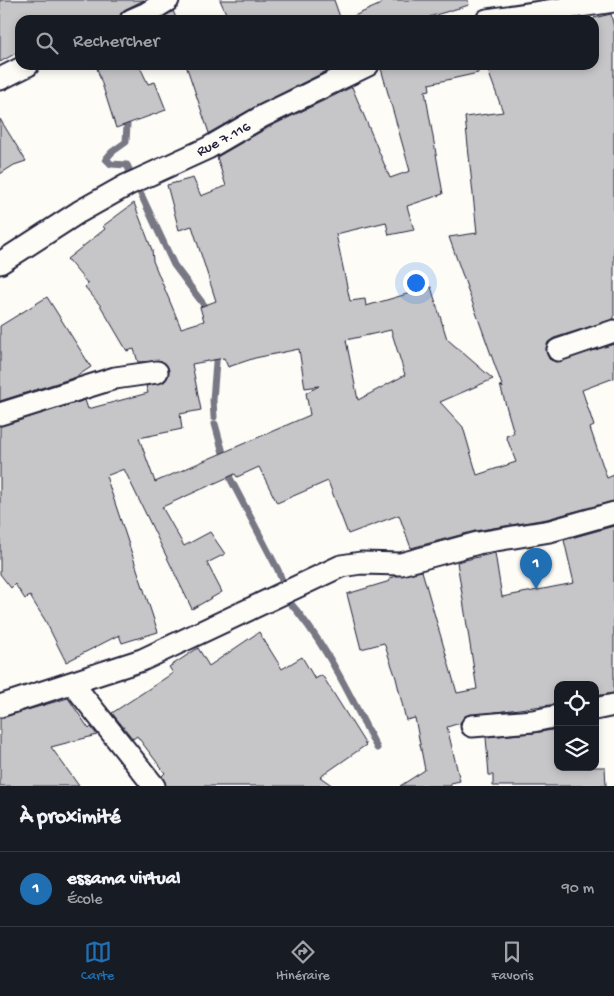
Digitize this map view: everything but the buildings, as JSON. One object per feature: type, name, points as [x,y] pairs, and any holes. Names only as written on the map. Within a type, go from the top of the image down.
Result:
[{"type":"street","points":[[142,15],[168,0]]},
{"type":"street","points":[[519,15],[614,0]]},
{"type":"street","points":[[0,79],[18,70]]},
{"type":"street","name":"Rue 7.116","points":[[0,263],[79,212],[127,185],[208,148],[263,116],[358,70]]},
{"type":"street","points":[[558,350],[614,331]]},
{"type":"street","points":[[0,414],[115,378],[156,372]]},
{"type":"street","points":[[0,706],[74,684],[142,660],[341,566],[361,563],[401,564],[478,543],[550,530],[614,513]]},
{"type":"street","points":[[74,684],[154,786]]},
{"type":"street","points":[[599,708],[614,705]]},
{"type":"street","points":[[472,726],[533,721],[554,717]]},
{"type":"waterway","points":[[127,124],[126,142],[106,159],[111,164],[127,165],[134,180]]},
{"type":"waterway","points":[[138,188],[174,265],[210,313]]},
{"type":"waterway","points":[[214,417],[213,400],[217,350]]},
{"type":"waterway","points":[[215,424],[230,478],[278,570],[288,596],[287,599],[314,634],[325,652],[377,748]]},
{"type":"place","name":"essama virtual","points":[[536,589]]}]
